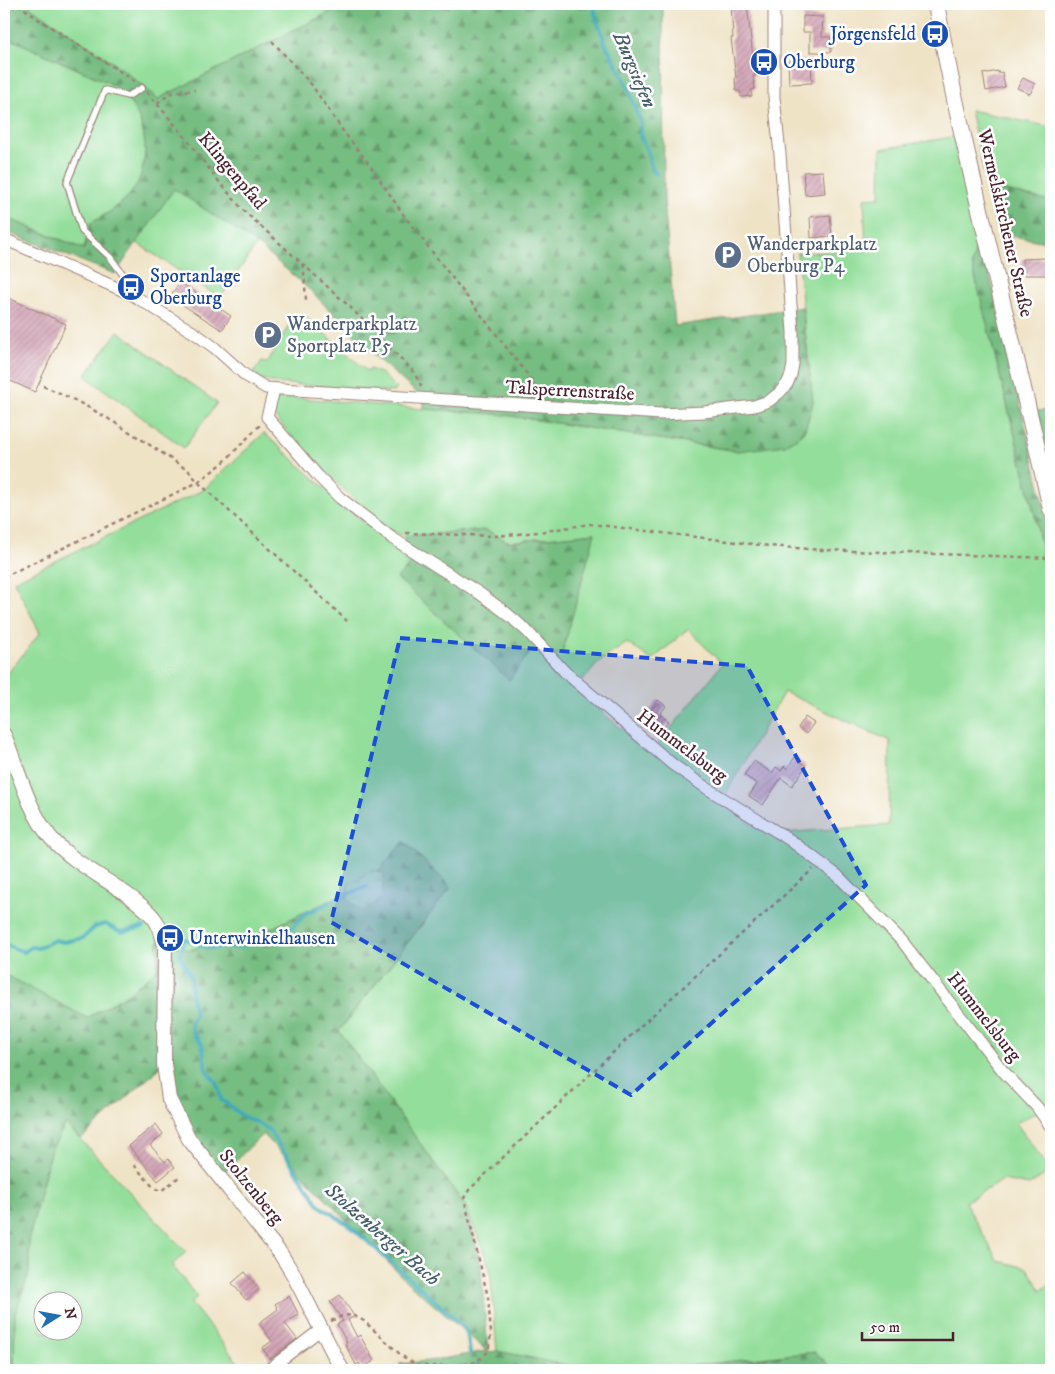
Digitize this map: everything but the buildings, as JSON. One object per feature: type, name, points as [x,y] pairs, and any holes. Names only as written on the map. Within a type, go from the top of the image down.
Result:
[{"type":"main road","name":"Wermelskirchener Straße","points":[[936,4],[989,247],[1020,371],[1051,509]]},
{"type":"street","name":"Talsperrenstraße","points":[[4,239],[131,294],[201,338],[255,382],[274,390],[661,414],[725,411],[754,406],[769,400],[779,393],[789,380],[793,364],[793,332],[774,97],[774,4]]},
{"type":"street","points":[[267,417],[274,390]]},
{"type":"street","name":"Hummelsburg","points":[[267,417],[328,487],[392,538],[479,593],[504,612],[526,630],[565,672],[672,764],[708,789],[790,840],[838,876],[902,941],[1002,1071],[1037,1107],[1051,1127]]},
{"type":"street","name":"Stolzenberg","points":[[4,734],[35,813],[42,826],[67,853],[130,896],[149,912],[160,929],[165,946],[164,1064],[169,1099],[189,1139],[280,1253],[293,1274],[342,1370]]},
{"type":"street","points":[[268,1370],[320,1330]]},
{"type":"lane","points":[[131,294],[118,266],[82,231],[67,182],[105,90],[128,96],[144,89]]},
{"type":"path","name":"Klingenpfad","points":[[18,4],[144,89],[199,153],[216,178],[238,204],[350,307],[413,371],[421,382],[424,400]]},
{"type":"path","points":[[272,41],[311,84],[343,131],[370,164],[400,210],[527,374],[549,407]]},
{"type":"path","points":[[157,103],[173,92],[195,90]]},
{"type":"path","points":[[301,262],[304,271],[306,300]]},
{"type":"path","points":[[43,386],[105,415],[189,471],[198,482],[347,621]]},
{"type":"path","points":[[4,577],[198,482],[223,463],[267,417]]},
{"type":"path","points":[[392,538],[407,533],[496,536],[590,524],[804,549],[1051,558]]},
{"type":"path","points":[[320,1330],[342,1316],[352,1315],[364,1321],[402,1356],[418,1366],[435,1367],[466,1364],[476,1362],[488,1352],[491,1334],[488,1297],[464,1198],[469,1190],[645,1022],[821,862]]},
{"type":"path","points":[[134,1165],[154,1188],[160,1191],[179,1177]]},
{"type":"highlighted area","points":[[400,638],[747,666],[866,885],[631,1095],[331,922]]},
{"type":"green space","points":[[4,4],[26,4],[121,68],[158,99],[346,4],[663,4],[664,200],[675,326],[802,307],[813,403],[805,430],[797,438],[785,445],[738,451],[498,414],[424,409],[424,399],[379,360],[310,290],[257,244],[174,189],[115,274],[4,231],[4,217],[84,249],[91,223],[123,202],[137,184],[142,171],[145,145],[143,131],[133,107],[115,87],[104,80],[4,36]]},
{"type":"green space","points":[[26,4],[346,4],[158,99],[121,68]]},
{"type":"green space","points":[[4,36],[104,80],[125,96],[139,119],[143,131],[145,158],[137,184],[123,202],[91,223],[84,249],[4,217]]},
{"type":"green space","points":[[970,110],[1051,127],[1051,201],[987,187]]},
{"type":"green space","points":[[958,136],[981,238],[972,264],[1036,520],[1043,557],[1051,643],[1051,738],[1047,779],[1051,807],[1051,1122],[1037,1112],[1016,1123],[1051,1171],[1029,1185],[1003,1180],[965,1202],[998,1261],[1027,1268],[1041,1290],[1051,1284],[1051,1370],[834,1370],[815,1352],[651,1370],[590,1370],[497,1351],[490,1268],[466,1207],[339,1031],[451,887],[370,881],[259,934],[189,950],[158,942],[158,969],[128,994],[87,1018],[4,974],[4,678],[40,633],[14,581],[203,490],[264,433],[348,509],[412,562],[398,578],[510,679],[531,651],[595,533],[509,542],[486,530],[405,536],[386,529],[297,443],[271,412],[278,396],[498,414],[738,451],[813,403],[797,253],[866,250],[864,198],[880,197],[881,149]],"holes":[[[688,629],[722,664],[657,746],[649,752],[575,689],[601,660],[627,643],[652,660]],[[784,692],[890,741],[889,825],[769,834],[720,804]]]},
{"type":"green space","points":[[987,187],[1051,201],[1051,243],[998,233]]},
{"type":"green space","points":[[174,188],[257,244],[220,298],[137,243]]},
{"type":"green space","points":[[981,238],[1051,534],[1051,643],[1043,557],[1036,520],[972,264],[976,247]]},
{"type":"green space","points":[[302,314],[368,372],[370,369],[382,374],[397,389],[394,392],[275,383],[261,379],[253,373],[262,361],[267,363],[295,315]]},
{"type":"green space","points":[[118,331],[217,403],[184,448],[85,376]]},
{"type":"green space","points":[[1051,410],[1051,484],[1036,411]]},
{"type":"green space","points":[[486,530],[509,542],[595,533],[562,654],[531,651],[509,680],[397,578],[412,562],[397,548],[405,536]]},
{"type":"green space","points":[[404,841],[451,887],[339,1031],[466,1207],[480,1258],[488,1352],[497,1351],[590,1370],[409,1370],[399,1364],[487,1351],[406,1281],[263,1134],[219,1177],[189,1139],[164,1064],[81,1139],[66,1124],[50,1152],[29,1239],[29,1273],[15,1314],[14,1370],[4,1370],[4,974],[87,1018],[128,994],[157,969],[158,941],[189,950],[259,934],[370,881]]},
{"type":"green space","points":[[373,870],[384,874],[382,898],[363,912],[348,899],[348,884]]},
{"type":"green space","points":[[66,1124],[186,1252],[172,1265],[197,1297],[191,1303],[244,1370],[14,1370],[15,1314],[29,1273],[29,1239],[50,1152]]},
{"type":"green space","points":[[815,1352],[834,1370],[656,1370]]},
{"type":"waterway","name":"Burgsiefen","points":[[592,4],[605,43],[629,88],[641,123],[640,136],[647,150],[652,170],[657,174]]},
{"type":"waterway","points":[[175,935],[207,948],[239,947],[293,927],[305,914],[367,886]]},
{"type":"waterway","points":[[4,944],[24,952],[31,947],[38,948],[55,940],[64,942],[83,938],[95,927],[105,924],[121,932],[144,927]]},
{"type":"waterway","name":"Stolzenberger Bach","points":[[184,938],[180,956],[191,977],[191,992],[195,1015],[191,1022],[193,1033],[202,1044],[206,1070],[217,1083],[221,1100],[242,1116],[269,1130],[320,1206],[349,1225],[451,1315],[467,1332],[470,1353]]},
{"type":"waterway","name":"Stolzenberger Bach","points":[[478,1365],[482,1370]]},
{"type":"place","name":"Jörgensfeld","points":[[935,34]]},
{"type":"place","name":"Oberburg","points":[[764,62]]},
{"type":"place","name":"Wanderparkplatz Oberburg P4","points":[[728,255]]},
{"type":"place","name":"Sportanlage Oberburg","points":[[131,287]]},
{"type":"place","name":"Wanderparkplatz Sportplatz P5","points":[[268,335]]},
{"type":"place","name":"Unterwinkelhausen","points":[[170,938]]}]
